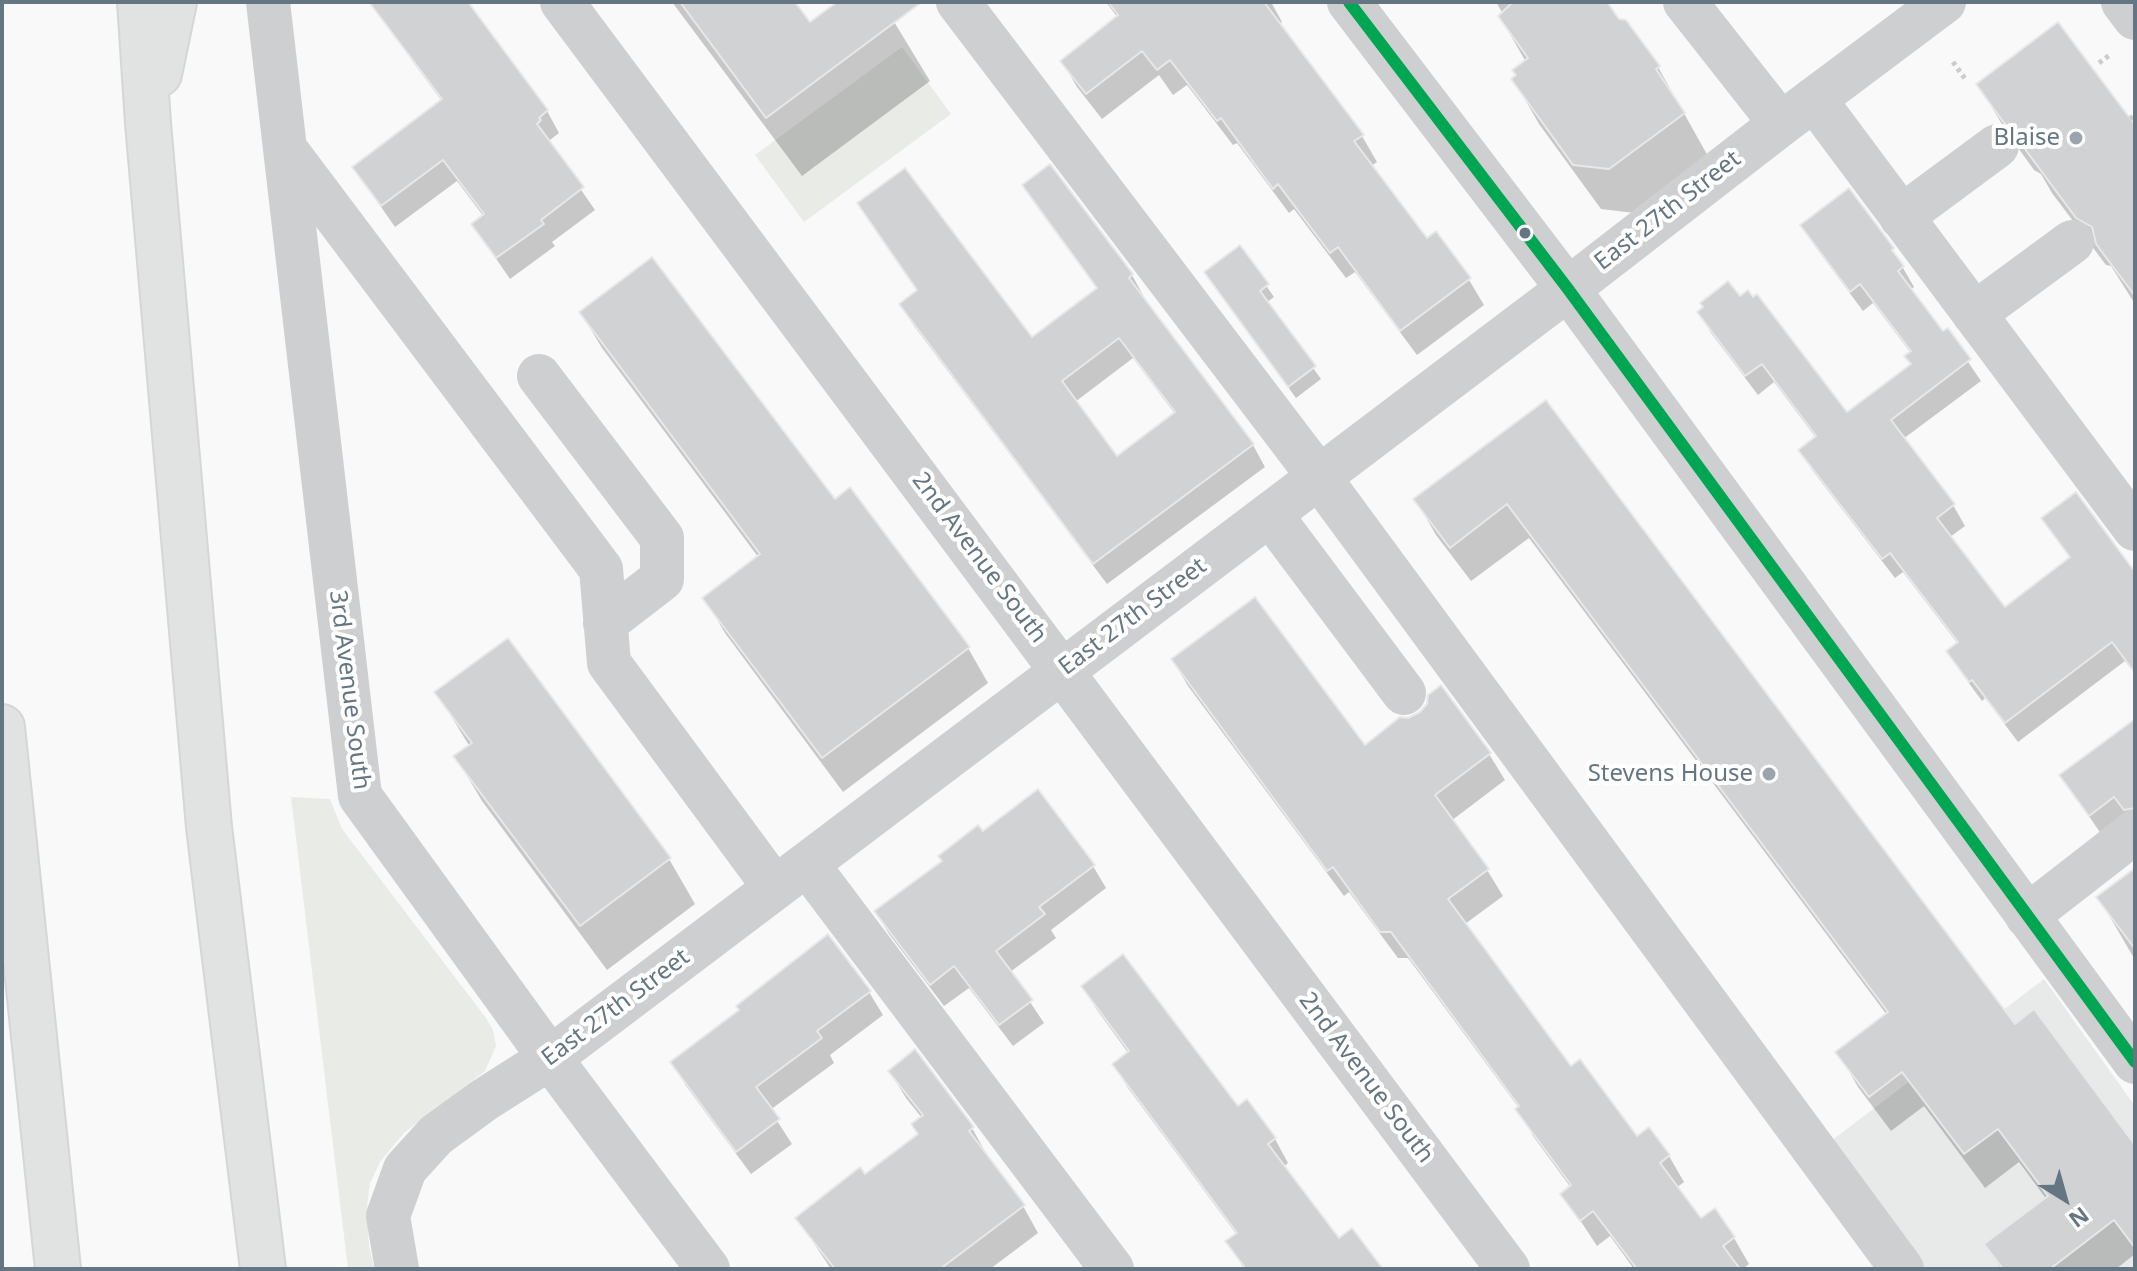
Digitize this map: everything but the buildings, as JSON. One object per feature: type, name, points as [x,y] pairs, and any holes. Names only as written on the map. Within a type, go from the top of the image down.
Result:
[{"type":"highway","points":[[140,2],[209,827],[263,1269]]},
{"type":"highway","points":[[148,123],[174,2]]},
{"type":"highway","points":[[2,727],[58,1269]]},
{"type":"street","name":"3rd Avenue South","points":[[268,2],[360,796],[708,1269]]},
{"type":"street","name":"2nd Avenue South","points":[[562,2],[1508,1269]]},
{"type":"street","points":[[958,2],[1319,477],[1902,1269]]},
{"type":"street","points":[[1685,2],[1798,111],[1901,217],[2135,529]]},
{"type":"street","name":"East 27th Street","points":[[397,1269],[388,1216],[405,1169],[436,1135],[550,1058],[1944,2]]},
{"type":"street","points":[[2123,2],[2126,34]]},
{"type":"street","points":[[1352,3],[1568,289],[2135,1062]]},
{"type":"street","points":[[1901,217],[1997,146]]},
{"type":"street","points":[[284,148],[601,569],[609,663],[791,876],[1112,1269]]},
{"type":"street","points":[[1974,314],[2072,242]]},
{"type":"street","points":[[539,376],[662,538],[662,579],[605,623]]},
{"type":"street","points":[[1270,514],[1404,693]]},
{"type":"street","points":[[2027,916],[2135,832]]},
{"type":"path","points":[[2099,63],[2126,34]]},
{"type":"path","points":[[1953,62],[1966,80]]},
{"type":"shaded area","points":[[902,47],[951,114],[804,222],[755,155]]},
{"type":"shaded area","points":[[291,797],[330,799],[342,829],[486,1018],[493,1030],[496,1046],[485,1071],[404,1133],[380,1162],[370,1183],[367,1206],[374,1269],[348,1269]]},
{"type":"shaded area","points":[[2044,979],[2135,1106],[2135,1269],[1896,1269],[1810,1157]]},
{"type":"transit line","points":[[1349,2],[1568,289],[2135,1062]]},
{"type":"place","name":"Blaise","points":[[2076,138]]},
{"type":"place","name":"Stevens House","points":[[1769,774]]}]
